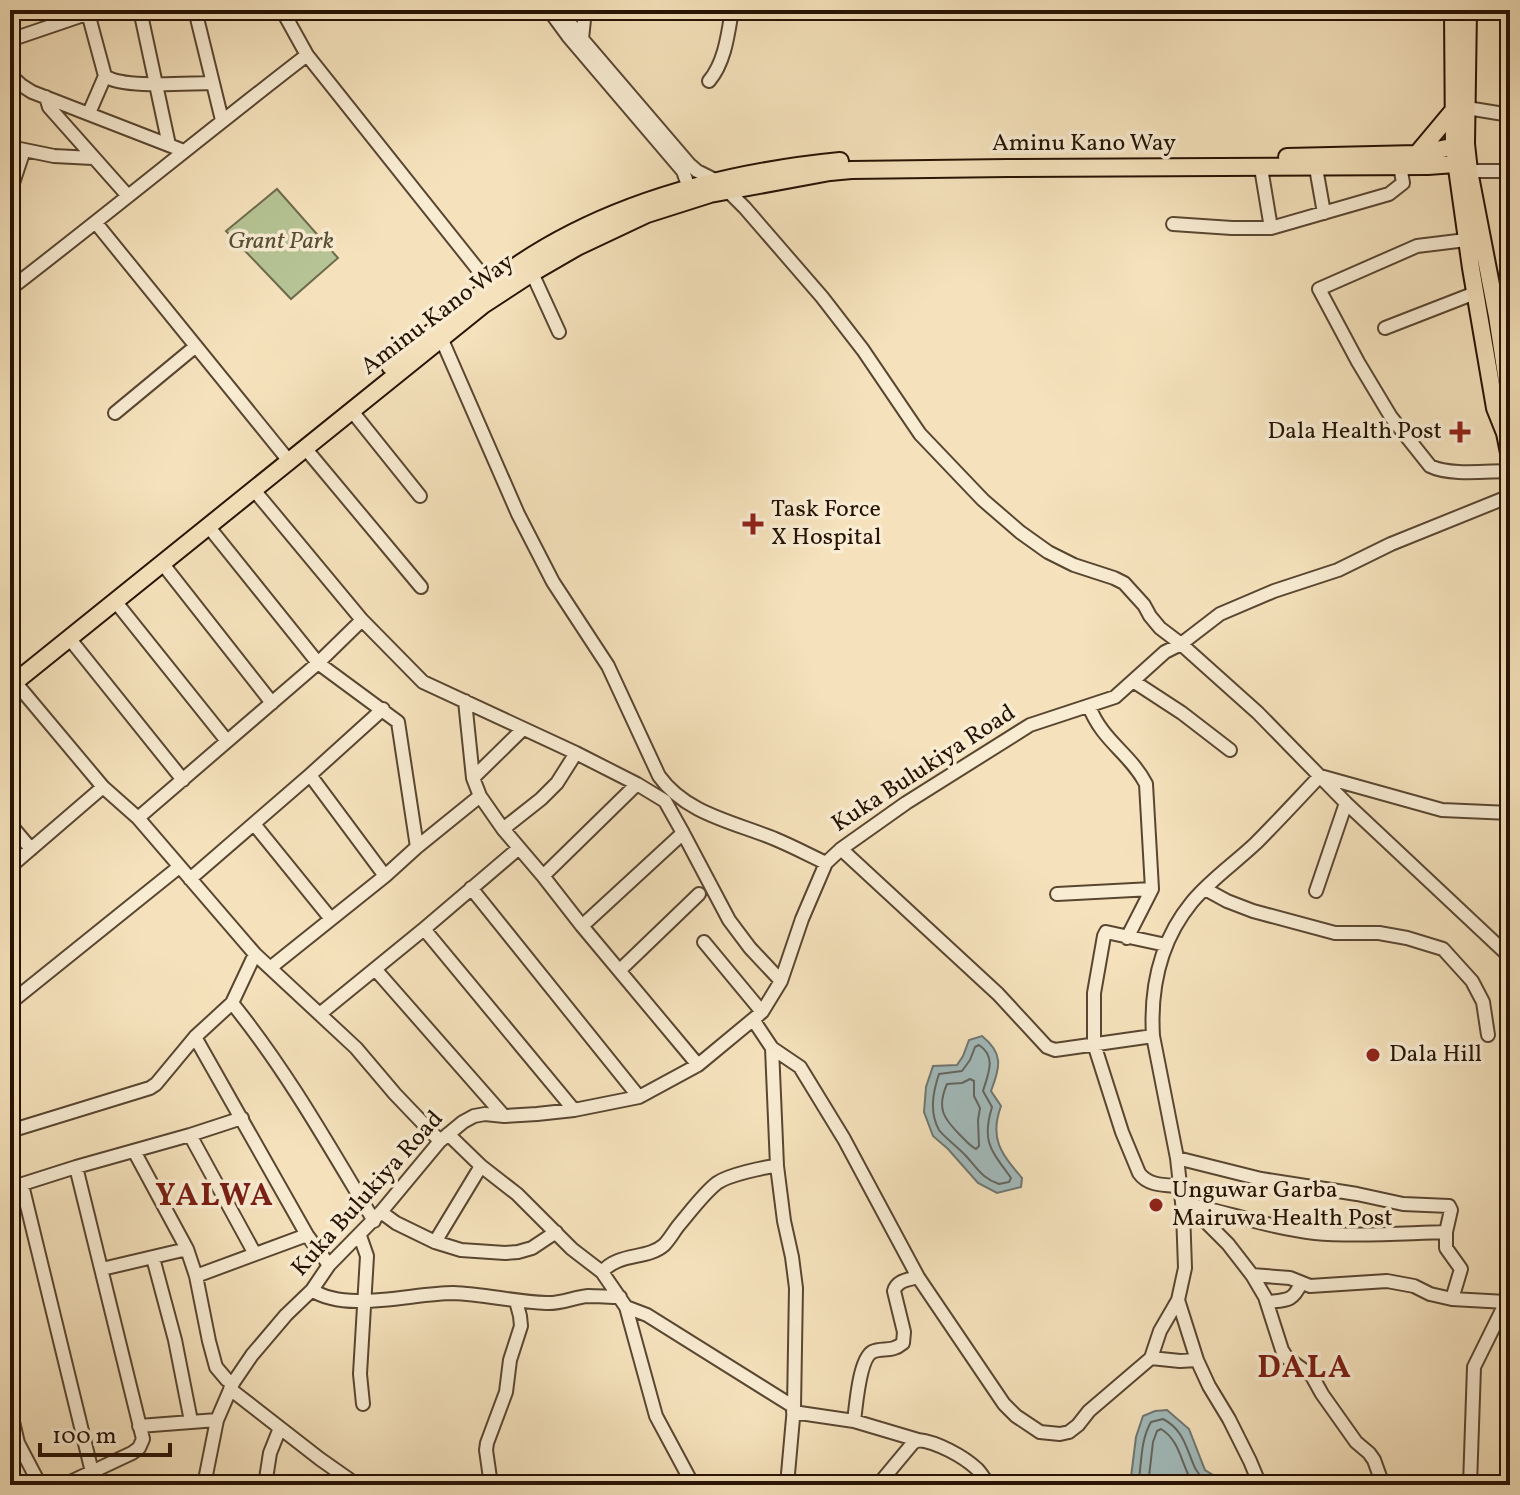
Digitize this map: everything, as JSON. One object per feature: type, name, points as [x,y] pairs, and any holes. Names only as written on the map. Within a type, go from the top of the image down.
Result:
[{"type":"main road","points":[[1453,10],[1460,146],[1504,317],[1507,371],[1505,433],[1510,458]]},
{"type":"main road","points":[[1460,189],[1422,160],[1460,110],[1468,10]]},
{"type":"main road","name":"Aminu Kano Way","points":[[1008,163],[1261,168],[1400,166],[1460,146]]},
{"type":"main road","name":"Aminu Kano Way","points":[[12,681],[254,490],[286,456],[305,448],[578,231],[639,203],[689,188],[851,170],[1254,158],[1422,160],[1465,166]]},
{"type":"main road","points":[[1465,166],[1460,189],[1475,293],[1505,400]]},
{"type":"main road","name":"Aminu Kano Way","points":[[12,681],[215,510],[286,456],[428,334],[518,265],[536,265],[647,214],[721,186]]},
{"type":"street","points":[[140,10],[169,145]]},
{"type":"street","points":[[195,10],[222,120]]},
{"type":"street","points":[[282,10],[307,55],[491,286]]},
{"type":"street","points":[[549,10],[683,171],[689,188]]},
{"type":"street","points":[[560,10],[689,164],[721,186],[755,219],[863,350],[920,434],[983,500],[1048,552],[1124,583],[1160,628],[1258,713],[1346,803],[1510,957]]},
{"type":"street","points":[[582,39],[585,10]]},
{"type":"street","points":[[709,81],[721,60],[732,10]]},
{"type":"street","points":[[10,40],[71,14],[93,12],[105,76],[89,113]]},
{"type":"street","points":[[10,289],[307,55]]},
{"type":"street","points":[[10,75],[26,88],[46,97],[184,151]]},
{"type":"street","points":[[105,76],[120,82],[212,83]]},
{"type":"street","points":[[10,92],[26,88]]},
{"type":"street","points":[[46,97],[49,107],[128,196]]},
{"type":"street","points":[[1460,110],[1510,115]]},
{"type":"street","points":[[10,147],[54,156],[93,158]]},
{"type":"street","points":[[10,192],[24,150]]},
{"type":"street","points":[[1173,224],[1271,228],[1389,194],[1403,183],[1400,166]]},
{"type":"street","points":[[1465,166],[1510,171]]},
{"type":"street","points":[[1261,168],[1271,228]]},
{"type":"street","points":[[1316,168],[1324,213]]},
{"type":"street","points":[[96,223],[286,456]]},
{"type":"street","points":[[1466,240],[1417,246],[1319,289],[1391,417],[1430,466],[1464,471],[1510,471]]},
{"type":"street","points":[[536,265],[559,332]]},
{"type":"street","points":[[1385,328],[1475,293]]},
{"type":"street","points":[[442,340],[518,514],[553,582],[608,666],[667,788],[716,818],[773,838],[826,863]]},
{"type":"street","points":[[115,413],[196,346]]},
{"type":"street","points":[[351,410],[420,496]]},
{"type":"street","points":[[305,448],[421,587]]},
{"type":"street","points":[[254,490],[362,620],[423,682],[576,753],[665,801],[729,920],[781,981]]},
{"type":"street","name":"Kuka Bulukiya Road","points":[[204,1485],[217,1420],[232,1386],[252,1355],[312,1290],[329,1265],[378,1216],[444,1137],[474,1116],[574,1110],[639,1097],[698,1065],[758,1017],[781,981],[802,919],[826,863],[906,803],[1030,725],[1115,697],[1165,652],[1181,644],[1220,614],[1274,591],[1338,570],[1391,544],[1510,496]]},
{"type":"street","points":[[208,526],[318,663],[398,722],[417,847]]},
{"type":"street","points":[[162,563],[272,703]]},
{"type":"street","points":[[115,601],[227,741]]},
{"type":"street","points":[[138,818],[318,663],[362,620]]},
{"type":"street","points":[[69,638],[183,780]]},
{"type":"street","points":[[12,681],[103,787],[138,818],[255,954],[321,1013],[395,1094],[517,1194],[572,1249],[602,1272],[623,1302],[656,1416],[693,1485]]},
{"type":"street","points":[[1133,681],[1230,750]]},
{"type":"street","points":[[465,701],[473,778],[480,796],[503,829],[698,1065]]},
{"type":"street","points":[[1089,706],[1102,733],[1138,770],[1146,784],[1152,889],[1127,938]]},
{"type":"street","points":[[190,879],[383,709]]},
{"type":"street","points":[[473,778],[523,729]]},
{"type":"street","points":[[503,829],[557,783],[576,753]]},
{"type":"street","points":[[310,775],[385,876]]},
{"type":"street","points":[[1320,776],[1442,810],[1510,813]]},
{"type":"street","points":[[772,1048],[800,1067],[844,1139],[918,1277],[1004,1404],[1040,1432],[1069,1432],[1151,1358],[1160,1331],[1178,1300],[1185,1268],[1177,1158],[1153,1036],[1156,973],[1166,945],[1193,901],[1320,776]]},
{"type":"street","points":[[543,876],[637,784]]},
{"type":"street","points":[[10,867],[103,787]]},
{"type":"street","points":[[270,968],[480,796]]},
{"type":"street","points":[[1316,891],[1346,803]]},
{"type":"street","points":[[10,824],[31,849]]},
{"type":"street","points":[[254,824],[331,919]]},
{"type":"street","points":[[582,926],[683,833]]},
{"type":"street","points":[[321,1013],[519,848]]},
{"type":"street","points":[[841,849],[998,994],[1047,1047],[1055,1050],[1153,1036]]},
{"type":"street","points":[[10,1003],[179,867]]},
{"type":"street","points":[[471,888],[639,1097]]},
{"type":"street","points":[[1057,894],[1152,889]]},
{"type":"street","points":[[1205,889],[1253,911],[1335,933],[1379,933],[1443,949],[1472,981],[1483,1002],[1488,1035]]},
{"type":"street","points":[[620,970],[699,894]]},
{"type":"street","points":[[424,929],[574,1110]]},
{"type":"street","points":[[1166,945],[1106,932],[1094,993],[1094,1044],[1113,1108],[1139,1173],[1150,1183],[1180,1186]]},
{"type":"street","points":[[704,942],[758,1017],[772,1048],[777,1166],[796,1288],[794,1410],[787,1485]]},
{"type":"street","points":[[10,1131],[156,1084],[195,1037],[232,1003],[255,954]]},
{"type":"street","points":[[375,969],[504,1116]]},
{"type":"street","points":[[232,1003],[271,1054],[378,1216],[435,1242],[461,1250],[518,1252],[532,1248],[556,1232]]},
{"type":"street","points":[[195,1037],[307,1235],[329,1265]]},
{"type":"street","points":[[92,1472],[16,1186],[242,1118]]},
{"type":"street","points":[[190,1135],[255,1254]]},
{"type":"street","points":[[134,1151],[187,1249],[216,1367],[232,1386],[280,1428],[357,1485]]},
{"type":"street","points":[[1177,1158],[1261,1179],[1403,1204],[1446,1205],[1451,1210],[1446,1248],[1461,1269],[1452,1299]]},
{"type":"street","points":[[435,1242],[481,1166]]},
{"type":"street","points":[[602,1272],[616,1261],[664,1245],[717,1183],[777,1166]]},
{"type":"street","points":[[64,1485],[132,1453],[139,1448],[143,1439],[76,1167]]},
{"type":"street","points":[[1182,1207],[1219,1210],[1318,1233],[1446,1232]]},
{"type":"street","points":[[1182,1207],[1206,1222],[1252,1275],[1267,1302],[1282,1350],[1287,1358],[1312,1376],[1356,1442],[1374,1460],[1383,1485]]},
{"type":"street","points":[[196,1276],[307,1235]]},
{"type":"street","points":[[360,1236],[367,1256],[360,1374],[363,1404]]},
{"type":"street","points":[[102,1269],[187,1249]]},
{"type":"street","points":[[153,1258],[175,1340],[191,1421]]},
{"type":"street","points":[[1252,1275],[1290,1278],[1310,1286],[1387,1281],[1452,1299],[1508,1298],[1474,1367],[1470,1485]]},
{"type":"street","points":[[854,1421],[857,1394],[867,1358],[872,1352],[890,1350],[903,1343],[904,1332],[895,1299],[895,1286],[918,1277]]},
{"type":"street","points":[[1267,1302],[1289,1300],[1297,1294],[1301,1283]]},
{"type":"street","points":[[312,1290],[322,1297],[366,1301],[457,1293],[516,1301],[559,1303],[586,1296],[623,1302],[794,1410],[854,1421],[933,1444],[965,1460],[977,1469],[989,1485]]},
{"type":"street","points":[[1178,1300],[1197,1360],[1260,1485]]},
{"type":"street","points":[[491,1485],[486,1450],[506,1392],[510,1360],[521,1326],[516,1301]]},
{"type":"street","points":[[1151,1358],[1197,1360]]},
{"type":"street","points":[[10,1409],[14,1444],[40,1485]]},
{"type":"street","points":[[139,1426],[217,1420]]},
{"type":"street","points":[[265,1485],[270,1453],[280,1428]]},
{"type":"street","points":[[878,1485],[918,1440]]},
{"type":"green space","name":"Grant Park","points":[[277,189],[338,258],[291,299],[226,231]]},
{"type":"water","points":[[982,1036],[994,1049],[998,1061],[991,1091],[1001,1106],[996,1128],[999,1145],[1022,1178],[1021,1187],[997,1193],[978,1183],[933,1136],[924,1112],[926,1087],[933,1066],[957,1065],[969,1040]]},
{"type":"water","points":[[1167,1410],[1189,1429],[1205,1470],[1213,1475],[1211,1485],[1130,1485],[1136,1437],[1143,1416]]},
{"type":"place","name":"Dala Health Post","points":[[1460,432]]},
{"type":"place","name":"Task Force X Hospital","points":[[753,524]]},
{"type":"place","name":"Dala Hill","points":[[1373,1055]]},
{"type":"place","name":"Unguwar Garba Mairuwa Health Post","points":[[1156,1205]]},
{"type":"district","name":"YALWA","points":[[215,1197]]},
{"type":"district","name":"DALA","points":[[1305,1369]]}]
